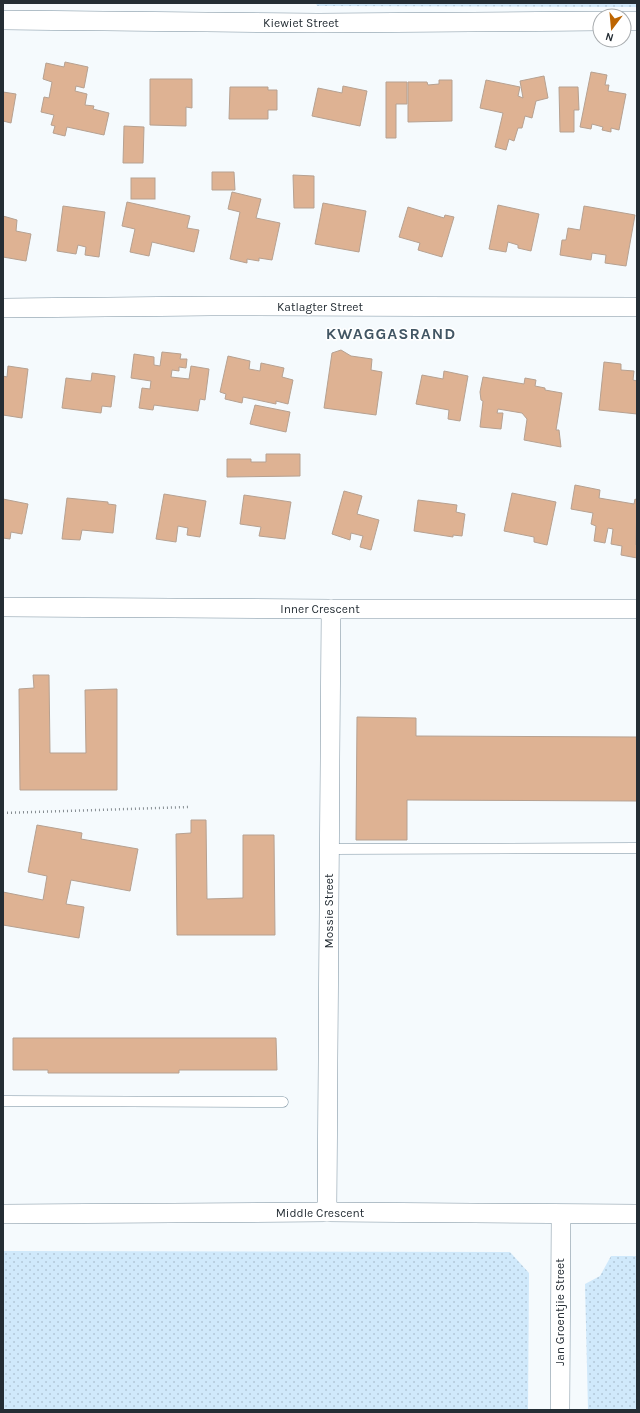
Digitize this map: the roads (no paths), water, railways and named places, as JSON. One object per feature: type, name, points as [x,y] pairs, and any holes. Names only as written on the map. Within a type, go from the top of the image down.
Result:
[{"type":"street","name":"Kiewiet Street","points":[[3,20],[318,23],[592,21]]},
{"type":"street","name":"Katlagter Street","points":[[3,308],[211,306],[637,307]]},
{"type":"street","name":"Inner Crescent","points":[[3,607],[637,609]]},
{"type":"street","name":"Mossie Street","points":[[327,1212],[331,609]]},
{"type":"street","name":"Middle Crescent","points":[[3,1214],[327,1212],[637,1214]]},
{"type":"street","name":"Jan Groentjie Street","points":[[560,1410],[561,1214]]},
{"type":"lane","points":[[329,849],[637,848]]},
{"type":"lane","points":[[3,1101],[283,1102]]},
{"type":"district","name":"KWAGGASRAND","points":[[391,333]]}]
